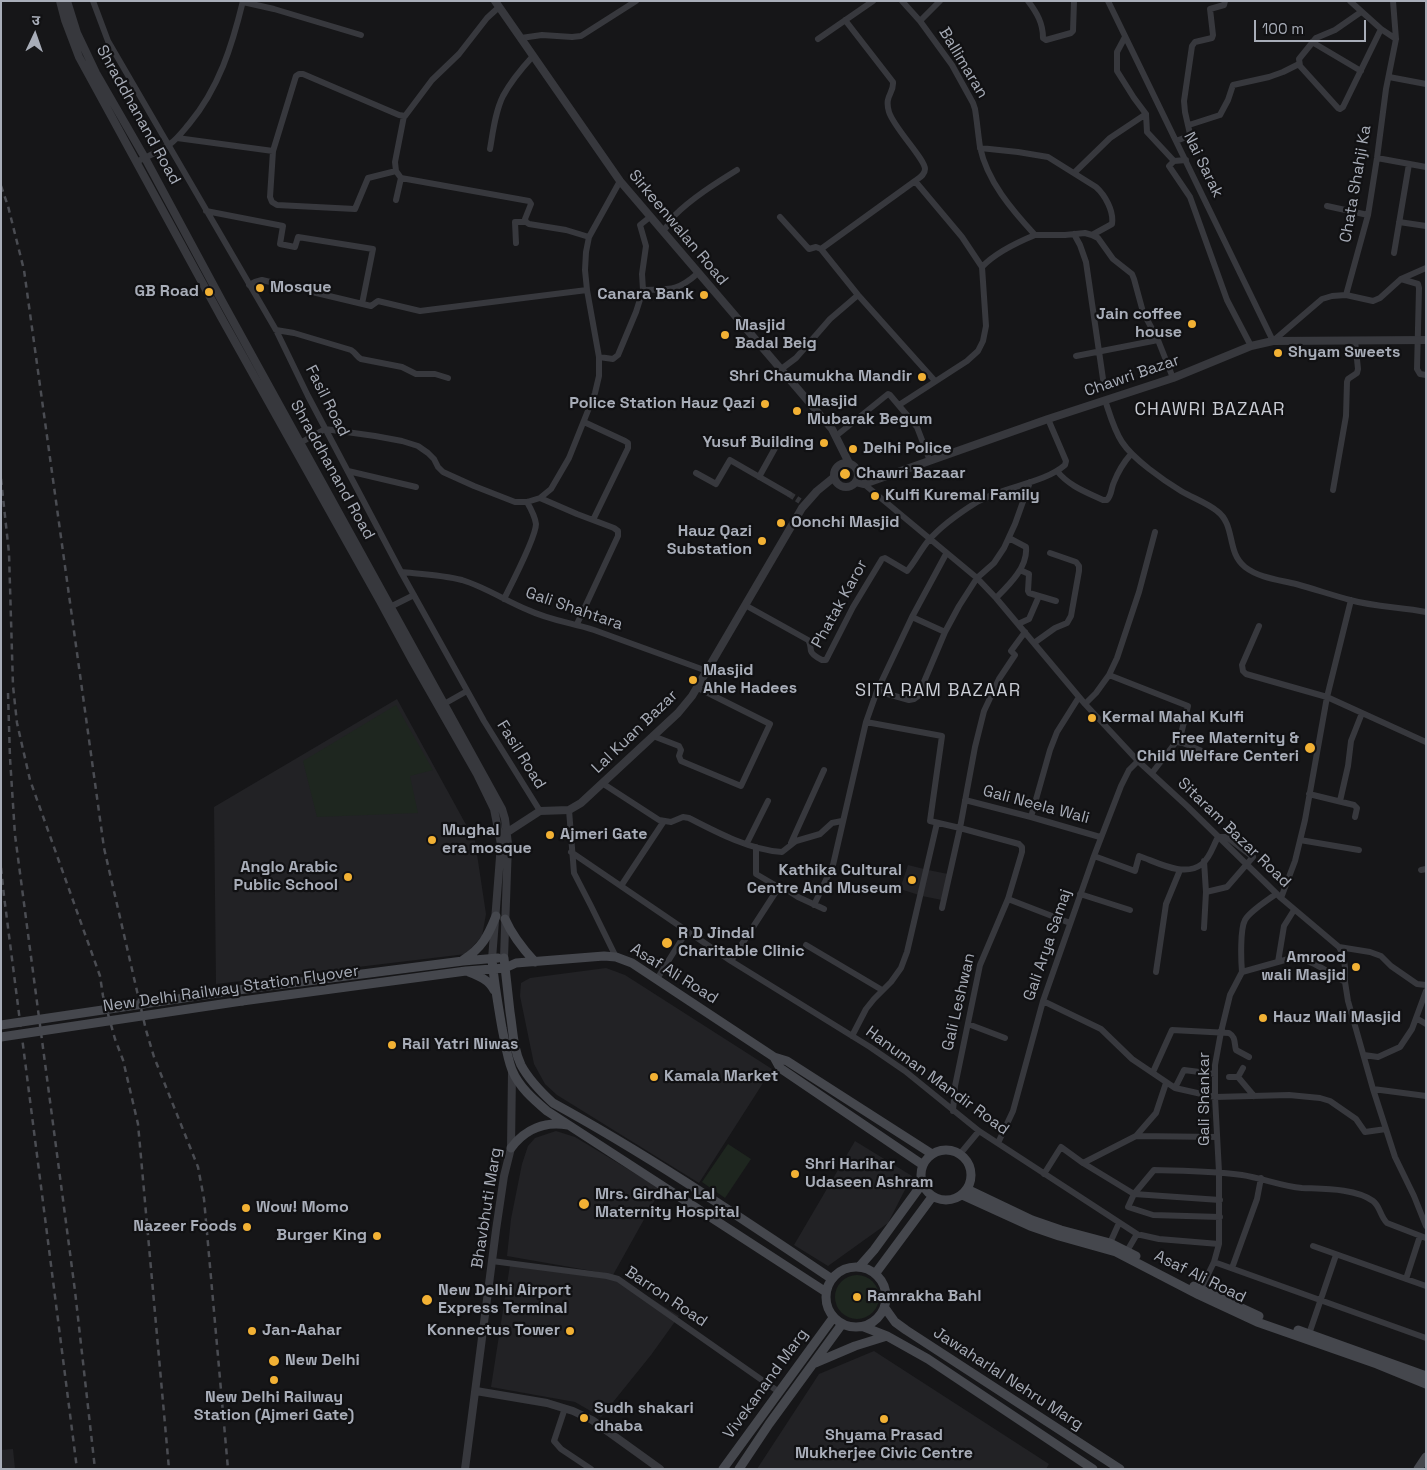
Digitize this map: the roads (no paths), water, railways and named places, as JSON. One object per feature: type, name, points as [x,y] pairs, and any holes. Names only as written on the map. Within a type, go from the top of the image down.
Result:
[{"type":"main road","points":[[463,960],[480,948],[500,917],[535,962]]},
{"type":"main road","name":"Asaf Ali Road","points":[[516,963],[604,956],[616,957],[632,963],[774,1057],[787,1061],[932,1154]]},
{"type":"main road","points":[[504,958],[516,963]]},
{"type":"main road","name":"New Delhi Railway Station Flyover","points":[[1,1025],[238,990],[463,960],[504,958]]},
{"type":"main road","name":"Shraddhanand Road","points":[[504,958],[505,968]]},
{"type":"main road","points":[[492,959],[496,996],[512,1070],[531,1098],[547,1111],[826,1292]]},
{"type":"main road","name":"New Delhi Railway Station Flyover","points":[[1,1038],[242,1001],[466,971],[493,970],[505,968],[516,963]]},
{"type":"main road","points":[[505,968],[513,1038],[517,1053],[522,1067],[531,1080],[553,1103],[605,1131],[677,1176],[832,1279]]},
{"type":"main road","points":[[466,971],[486,980],[491,985],[496,996]]},
{"type":"main road","name":"Asaf Ali Road","points":[[774,1057],[780,1068],[922,1165]]},
{"type":"main road","points":[[511,1148],[522,1136],[540,1126],[550,1124],[571,1126]]},
{"type":"main road","points":[[938,1151],[954,1151],[960,1154],[970,1167],[970,1182],[964,1192],[955,1199],[947,1201],[932,1197],[922,1184],[922,1165],[932,1154],[938,1151]]},
{"type":"main road","points":[[859,1267],[874,1250],[922,1184]]},
{"type":"main road","name":"Asaf Ali Road","points":[[964,1192],[1032,1220],[1110,1243],[1259,1316],[1426,1376]]},
{"type":"main road","name":"Asaf Ali Road","points":[[964,1192],[1030,1226],[1116,1252],[1199,1295],[1257,1322],[1377,1364],[1426,1384]]},
{"type":"main road","points":[[875,1274],[932,1197]]},
{"type":"main road","points":[[859,1267],[875,1274],[883,1283],[886,1295],[884,1308],[877,1320],[864,1327],[853,1328],[833,1318],[825,1298],[832,1279],[846,1269],[859,1267]]},
{"type":"main road","name":"Jawaharlal Nehru Marg","points":[[884,1308],[895,1322],[906,1330],[1120,1469]]},
{"type":"main road","name":"Vivekanand Marg","points":[[723,1469],[833,1318]]},
{"type":"main road","name":"Vivekanand Marg","points":[[739,1469],[769,1424],[842,1324]]},
{"type":"main road","name":"Jawaharlal Nehru Marg","points":[[864,1327],[887,1336],[928,1359],[1093,1469]]},
{"type":"main road","points":[[814,1363],[855,1346],[887,1336]]},
{"type":"main road","points":[[1418,1469],[1426,1457]]},
{"type":"street","name":"Shraddhanand Road","points":[[60,1],[79,57],[195,270],[477,774],[494,809],[503,836],[508,844],[500,917],[492,959]]},
{"type":"street","name":"Shraddhanand Road","points":[[67,1],[77,34],[96,74],[145,158],[502,809],[505,819],[503,836]]},
{"type":"street","name":"Fasil Road","points":[[93,1],[108,41],[276,330],[325,429],[401,572],[484,721],[540,811]]},
{"type":"street","points":[[818,39],[873,1]]},
{"type":"street","name":"Ballimaran","points":[[902,1],[920,21],[952,65],[973,103],[980,148],[986,167],[1012,209],[1035,235]]},
{"type":"street","points":[[920,21],[940,1]]},
{"type":"street","points":[[1028,1],[1038,15],[1043,27],[1043,38],[1046,40],[1073,31],[1074,1]]},
{"type":"street","name":"Nai Sarak","points":[[1108,1],[1273,341]]},
{"type":"street","points":[[1176,141],[1190,135],[1191,132],[1185,112],[1184,100],[1192,46],[1195,42],[1212,38],[1210,10],[1211,8],[1224,5],[1225,1]]},
{"type":"street","points":[[1350,1],[1382,30],[1396,39]]},
{"type":"street","name":"Chata Shahji Ka","points":[[1346,295],[1368,215],[1386,89],[1396,39],[1393,1]]},
{"type":"street","points":[[136,162],[169,145],[178,138],[196,116],[217,82],[226,61],[243,2],[274,9],[361,35]]},
{"type":"street","points":[[521,38],[542,35],[581,36],[631,2]]},
{"type":"street","points":[[497,4],[459,54],[432,80],[407,115],[404,116],[395,162],[396,171],[401,178],[529,201],[526,222]]},
{"type":"street","name":"Sirkeenwalan Road","points":[[497,4],[620,181],[836,436],[849,463]]},
{"type":"street","points":[[1299,64],[1301,56],[1312,42],[1348,22],[1361,12]]},
{"type":"street","points":[[821,249],[925,173],[925,168],[919,156],[899,131],[889,112],[888,97],[894,84],[845,20]]},
{"type":"street","points":[[1299,64],[1340,109],[1344,107],[1382,30]]},
{"type":"street","points":[[1125,37],[1116,52],[1117,71],[1146,114],[1147,132],[1174,161]]},
{"type":"street","points":[[1312,42],[1361,71]]},
{"type":"street","points":[[490,149],[496,117],[503,97],[517,75],[534,56]]},
{"type":"street","points":[[1189,125],[1220,115],[1233,85],[1269,77],[1299,64]]},
{"type":"street","points":[[396,171],[368,178],[355,209],[277,206],[270,197],[273,151],[295,79],[299,74],[404,116]]},
{"type":"street","points":[[1389,77],[1426,84]]},
{"type":"street","points":[[1074,173],[1110,138],[1146,114]]},
{"type":"street","points":[[178,138],[273,151]]},
{"type":"street","points":[[980,148],[1048,157],[1096,186],[1102,192],[1112,213],[1112,224],[1092,235]]},
{"type":"street","points":[[1377,158],[1426,167]]},
{"type":"street","points":[[1186,160],[1174,161],[1169,166],[1190,197],[1227,300],[1251,346]]},
{"type":"street","points":[[1394,253],[1409,164]]},
{"type":"street","points":[[662,231],[669,226],[673,218],[708,188],[737,170]]},
{"type":"street","points":[[396,200],[401,178]]},
{"type":"street","points":[[300,443],[325,429],[402,441],[418,446],[428,452],[442,472],[514,502],[527,502],[540,498],[551,489],[569,458],[595,393],[599,376],[599,357],[587,290],[585,261],[589,238],[620,181]]},
{"type":"street","points":[[899,405],[978,352],[983,342],[986,326],[982,267],[962,237],[915,181]]},
{"type":"street","points":[[1326,206],[1368,215]]},
{"type":"street","points":[[206,211],[283,226],[280,244],[296,248],[298,237],[373,249],[362,304]]},
{"type":"street","points":[[599,357],[613,359],[618,355],[636,312],[642,290],[646,246],[640,225],[650,217]]},
{"type":"street","points":[[780,217],[809,250],[816,247],[821,249],[858,295],[935,381]]},
{"type":"street","points":[[516,243],[515,222],[526,222],[566,230],[589,238]]},
{"type":"street","points":[[1399,222],[1426,226]]},
{"type":"street","points":[[982,267],[1022,240],[1035,235],[1085,233],[1098,238],[1113,259],[1132,274],[1143,312],[1158,340],[1173,378]]},
{"type":"street","points":[[1074,234],[1086,262],[1103,379]]},
{"type":"street","points":[[195,270],[203,265]]},
{"type":"street","points":[[1273,341],[1322,299],[1346,295],[1372,301],[1380,298],[1401,278],[1426,268]]},
{"type":"street","points":[[642,290],[672,289],[686,283],[698,272]]},
{"type":"street","points":[[1401,278],[1418,284],[1418,372],[1426,374]]},
{"type":"street","points":[[249,285],[262,280],[371,306],[378,300],[420,311],[587,290]]},
{"type":"street","points":[[780,370],[796,358],[830,319],[858,295]]},
{"type":"street","points":[[276,330],[294,333],[352,350],[361,359],[402,367],[416,374],[435,374],[448,378]]},
{"type":"street","points":[[1076,356],[1158,340]]},
{"type":"street","points":[[1333,490],[1345,423],[1347,382],[1355,376],[1358,369],[1355,340]]},
{"type":"street","name":"Chawri Bazar","points":[[864,484],[1048,419],[1173,378],[1251,346],[1273,341],[1426,340]]},
{"type":"street","points":[[836,436],[886,394],[890,395],[917,426],[930,461]]},
{"type":"street","points":[[1105,400],[1115,429],[1131,454],[1179,490],[1216,510],[1224,517],[1238,561],[1247,569],[1262,576],[1351,600],[1384,607],[1426,612]]},
{"type":"street","points":[[930,538],[978,502],[998,492],[1057,471],[1065,465],[1066,461],[1048,419]]},
{"type":"street","points":[[584,422],[628,444],[628,448],[592,520]]},
{"type":"street","points":[[759,476],[779,441]]},
{"type":"street","points":[[1057,471],[1072,485],[1103,500],[1107,500],[1110,498],[1114,481],[1131,454]]},
{"type":"street","points":[[696,474],[716,484],[730,460],[789,494]]},
{"type":"street","points":[[849,463],[858,472],[856,482],[850,486],[842,487],[835,482],[834,478],[833,474],[840,464],[849,463]]},
{"type":"street","points":[[348,471],[416,487]]},
{"type":"street","name":"Lal Kuan Bazar","points":[[569,810],[581,803],[678,713],[698,688],[803,502],[834,478]]},
{"type":"street","points":[[856,482],[864,484]]},
{"type":"street","points":[[877,691],[909,700],[918,696],[945,632],[959,606],[977,578],[994,563],[1009,538],[1030,482]]},
{"type":"street","name":"Sitaram Bazar Road","points":[[864,484],[977,578],[1085,704],[1138,761],[1188,807],[1278,896],[1338,947]]},
{"type":"street","points":[[540,498],[618,531],[618,536],[577,624]]},
{"type":"street","points":[[504,599],[536,527],[535,518],[527,502]]},
{"type":"street","points":[[1085,704],[1109,675],[1123,642],[1155,532]]},
{"type":"street","name":"Phatak Karor","points":[[745,605],[808,640],[812,654],[824,661],[882,559],[885,558],[907,570],[930,538]]},
{"type":"street","points":[[996,598],[1015,579],[1026,551],[1026,547],[1009,538]]},
{"type":"street","points":[[1034,643],[1067,622],[1071,616],[1079,566],[1076,562],[1050,553]]},
{"type":"street","points":[[814,905],[833,865],[866,722],[877,691],[912,617],[946,554]]},
{"type":"street","points":[[1020,570],[1028,574],[1029,592],[1056,601]]},
{"type":"street","name":"Gali Shahtara","points":[[401,572],[461,580],[528,611],[551,619],[577,624],[707,672]]},
{"type":"street","points":[[390,607],[414,595]]},
{"type":"street","points":[[1018,624],[1029,619],[1039,596]]},
{"type":"street","points":[[1346,982],[1308,960],[1300,958],[1292,958],[1242,972],[1242,942],[1245,920],[1250,914],[1278,896],[1295,861],[1305,820],[1327,696],[1351,600]]},
{"type":"street","points":[[912,617],[945,632]]},
{"type":"street","points":[[1259,626],[1242,665],[1246,674],[1327,696],[1426,742]]},
{"type":"street","points":[[942,908],[984,711],[998,679],[1015,655],[1012,651],[1025,632]]},
{"type":"street","points":[[1109,675],[1188,706],[1179,742]]},
{"type":"street","points":[[653,736],[681,747],[679,756],[681,761],[741,786],[770,724],[698,688]]},
{"type":"street","points":[[444,704],[467,691]]},
{"type":"street","points":[[1031,816],[1057,732],[1079,697]]},
{"type":"street","points":[[1340,801],[1351,741],[1362,713]]},
{"type":"street","points":[[852,1036],[866,1010],[901,968],[907,952],[934,822],[942,736],[866,722]]},
{"type":"street","points":[[1152,773],[1174,743],[1179,742],[1218,758]]},
{"type":"street","name":"Gali Arya Samaj","points":[[998,1143],[1013,1111],[1043,1001],[1100,837],[1129,770],[1138,761]]},
{"type":"street","points":[[602,783],[664,822],[672,822],[683,817],[689,818],[725,836],[756,847],[782,852],[791,843],[824,770]]},
{"type":"street","points":[[1309,794],[1356,806],[1355,817]]},
{"type":"street","points":[[747,843],[768,800]]},
{"type":"street","name":"Gali Neela Wali","points":[[965,800],[1031,816],[1100,837]]},
{"type":"street","points":[[503,836],[540,811],[569,810],[574,873],[616,957]]},
{"type":"street","points":[[791,843],[820,834],[832,823],[842,821]]},
{"type":"street","points":[[621,886],[664,822]]},
{"type":"street","points":[[934,822],[960,828]]},
{"type":"street","name":"Gali Leshwan","points":[[953,1111],[955,1086],[980,965],[1008,899],[1022,852],[1022,847],[1019,844],[960,828]]},
{"type":"street","points":[[1094,856],[1135,871],[1139,856],[1180,870],[1195,868],[1211,852],[1218,837]]},
{"type":"street","points":[[1300,840],[1359,850]]},
{"type":"street","points":[[756,847],[756,874],[824,909]]},
{"type":"street","name":"Hanuman Mandir Road","points":[[571,852],[731,961],[852,1036],[905,1072],[980,1131],[1119,1223],[1139,1235],[1159,1239],[1219,1244]]},
{"type":"street","points":[[1204,861],[1206,892],[1204,928]]},
{"type":"street","points":[[1206,892],[1227,887],[1247,864]]},
{"type":"street","points":[[1156,972],[1166,904],[1180,870]]},
{"type":"street","points":[[731,961],[766,906],[780,888]]},
{"type":"street","points":[[1080,894],[1130,910]]},
{"type":"street","points":[[1008,899],[1070,923]]},
{"type":"street","points":[[1278,962],[1284,926],[1294,910]]},
{"type":"street","name":"Shraddhanand Road","points":[[500,917],[504,958]]},
{"type":"street","points":[[657,979],[687,931]]},
{"type":"street","points":[[806,945],[882,990]]},
{"type":"street","points":[[1338,947],[1343,955],[1346,967],[1348,1001],[1373,1089],[1396,1157],[1426,1226]]},
{"type":"street","points":[[1338,947],[1370,952],[1381,956],[1396,970],[1417,984],[1426,985]]},
{"type":"street","name":"Gali Shankar","points":[[1201,1289],[1214,1262],[1219,1244],[1220,1200],[1215,1065],[1220,1032],[1230,995],[1242,972]]},
{"type":"street","points":[[1364,1055],[1378,1057],[1400,1047],[1412,1029],[1426,991]]},
{"type":"street","points":[[1043,1001],[1101,1029],[1132,1059],[1175,1088],[1215,1097],[1304,1096],[1330,1101],[1356,1119],[1365,1132],[1386,1129]]},
{"type":"street","points":[[1416,1018],[1426,1024]]},
{"type":"street","points":[[968,1024],[1006,1038]]},
{"type":"street","points":[[1153,1072],[1172,1030],[1220,1032],[1232,1035],[1235,1039],[1236,1050],[1249,1057]]},
{"type":"street","points":[[1238,1077],[1243,1068]]},
{"type":"street","name":"Bhavbhuti Marg","points":[[465,1469],[502,1189],[511,1148],[512,1070]]},
{"type":"street","points":[[1175,1088],[1184,1070],[1215,1074]]},
{"type":"street","points":[[1229,1077],[1238,1077],[1254,1096]]},
{"type":"street","points":[[1083,1163],[1136,1136],[1156,1113],[1166,1083]]},
{"type":"street","points":[[1373,1089],[1426,1096]]},
{"type":"street","points":[[960,1154],[980,1131]]},
{"type":"street","points":[[1136,1136],[1217,1137]]},
{"type":"street","points":[[1044,1174],[1062,1147],[1083,1163],[1134,1194],[1220,1200]]},
{"type":"street","points":[[1220,1217],[1153,1215],[1128,1207],[1134,1194],[1154,1170],[1219,1172],[1261,1178],[1302,1188],[1331,1188],[1351,1192],[1375,1202],[1386,1223],[1423,1237],[1406,1280]]},
{"type":"street","points":[[1232,1268],[1257,1199],[1261,1178]]},
{"type":"street","points":[[1110,1243],[1119,1223]]},
{"type":"street","points":[[1127,1251],[1139,1235]]},
{"type":"street","points":[[1313,1246],[1336,1256],[1426,1286]]},
{"type":"street","points":[[1309,1334],[1336,1256]]},
{"type":"street","name":"Barron Road","points":[[492,1261],[618,1279],[779,1392]]},
{"type":"street","points":[[1214,1262],[1426,1338]]},
{"type":"street","points":[[476,1391],[547,1403],[573,1411],[592,1420],[660,1469]]},
{"type":"street","points":[[565,1408],[554,1441],[561,1450],[591,1469]]},
{"type":"tunnel","points":[[789,494],[800,501]]},
{"type":"railway","points":[[1,186],[24,270],[104,848],[146,1030],[154,1057],[198,1167],[204,1199],[228,1469]]},
{"type":"railway","points":[[1,479],[9,553],[13,686],[17,723],[30,780],[100,976],[103,996],[123,1060],[138,1124],[169,1469]]},
{"type":"railway","points":[[8,693],[15,835],[75,1291],[95,1469]]},
{"type":"railway","points":[[1,868],[77,1469]]},
{"type":"place","name":"Mosque","points":[[260,288]]},
{"type":"place","name":"GB Road","points":[[209,292]]},
{"type":"place","name":"Canara Bank","points":[[704,295]]},
{"type":"place","name":"Jain coffee house","points":[[1192,324]]},
{"type":"place","name":"Masjid Badal Beig","points":[[725,335]]},
{"type":"place","name":"Shyam Sweets","points":[[1278,353]]},
{"type":"place","name":"Shri Chaumukha Mandir","points":[[922,377]]},
{"type":"place","name":"Police Station Hauz Qazi","points":[[765,404]]},
{"type":"place","name":"Masjid Mubarak Begum","points":[[797,411]]},
{"type":"place","name":"Yusuf Building","points":[[824,443]]},
{"type":"place","name":"Delhi Police","points":[[853,449]]},
{"type":"place","name":"Chawri Bazaar","points":[[845,474]]},
{"type":"place","name":"Kulfi Kuremal Family","points":[[875,496]]},
{"type":"place","name":"Oonchi Masjid","points":[[781,523]]},
{"type":"place","name":"Hauz Qazi Substation","points":[[762,541]]},
{"type":"place","name":"Masjid Ahle Hadees","points":[[693,680]]},
{"type":"place","name":"Kermal Mahal Kulfi","points":[[1092,718]]},
{"type":"place","name":"Free Maternity & Child Welfare Centeri","points":[[1310,748]]},
{"type":"place","name":"Ajmeri Gate","points":[[550,835]]},
{"type":"place","name":"Mughal era mosque","points":[[432,840]]},
{"type":"place","name":"Anglo Arabic Public School","points":[[348,877]]},
{"type":"place","name":"Kathika Cultural Centre And Museum","points":[[912,880]]},
{"type":"place","name":"R D Jindal Charitable Clinic","points":[[667,943]]},
{"type":"place","name":"Amrood wali Masjid","points":[[1356,967]]},
{"type":"place","name":"Hauz Wali Masjid","points":[[1263,1018]]},
{"type":"place","name":"Rail Yatri Niwas","points":[[392,1045]]},
{"type":"place","name":"Kamala Market","points":[[654,1077]]},
{"type":"place","name":"Shri Harihar Udaseen Ashram","points":[[795,1174]]},
{"type":"place","name":"Mrs. Girdhar Lal Maternity Hospital","points":[[584,1204]]},
{"type":"place","name":"Wow! Momo","points":[[246,1208]]},
{"type":"place","name":"Nazeer Foods","points":[[247,1227]]},
{"type":"place","name":"Burger King","points":[[377,1236]]},
{"type":"place","name":"Ramrakha Bahl","points":[[857,1297]]},
{"type":"place","name":"New Delhi Airport Express Terminal","points":[[427,1300]]},
{"type":"place","name":"Jan-Aahar","points":[[252,1331]]},
{"type":"place","name":"Konnectus Tower","points":[[570,1331]]},
{"type":"place","name":"New Delhi","points":[[274,1361]]},
{"type":"place","name":"New Delhi Railway Station (Ajmeri Gate)","points":[[274,1380]]},
{"type":"place","name":"Sudh shakari dhaba","points":[[584,1418]]},
{"type":"place","name":"Shyama Prasad Mukherjee Civic Centre","points":[[884,1419]]},
{"type":"district","name":"CHAWRI BAZAAR","points":[[1210,410]]},
{"type":"district","name":"SITA RAM BAZAAR","points":[[938,691]]}]
